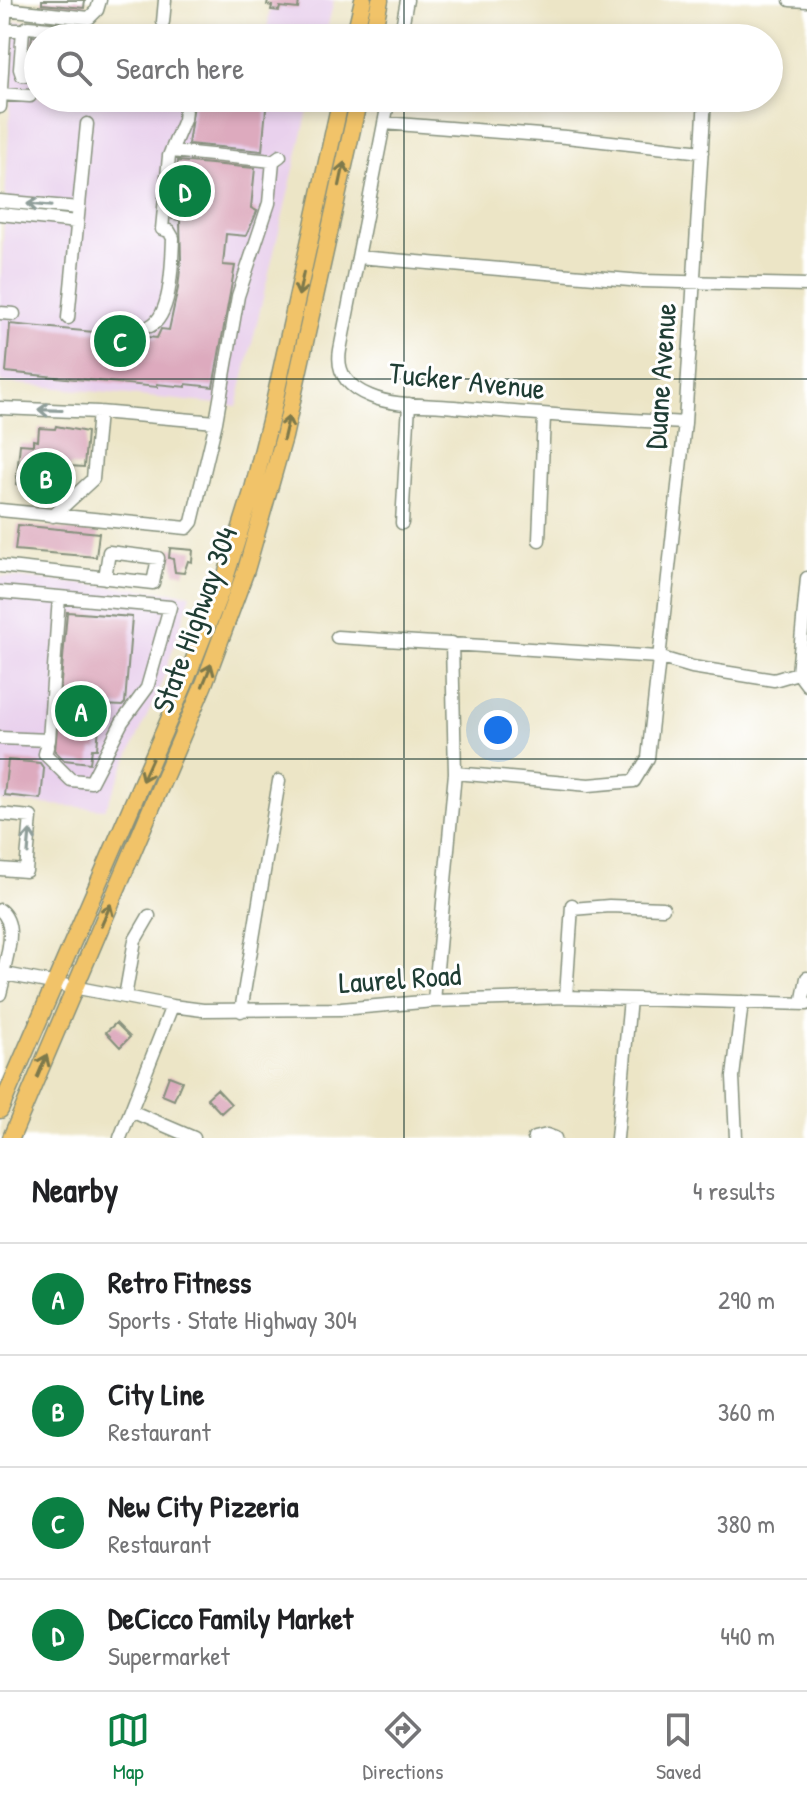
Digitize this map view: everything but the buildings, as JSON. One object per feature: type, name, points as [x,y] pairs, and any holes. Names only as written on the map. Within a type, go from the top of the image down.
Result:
[{"type":"main road","points":[[357,24],[363,0]]},
{"type":"main road","points":[[375,24],[380,0]]},
{"type":"main road","name":"State Highway 304","points":[[0,1110],[184,685],[236,546],[270,421],[338,112]]},
{"type":"main road","name":"State Highway 304","points":[[11,1138],[210,667],[252,554],[284,437],[356,112]]},
{"type":"street","points":[[0,107],[4,5],[89,18],[97,10],[100,0]]},
{"type":"street","points":[[163,22],[165,0]]},
{"type":"street","points":[[403,24],[407,0]]},
{"type":"street","points":[[791,0],[807,1]]},
{"type":"street","points":[[2,36],[23,30],[20,69],[24,75]]},
{"type":"street","points":[[0,94],[24,96]]},
{"type":"street","points":[[150,326],[157,322],[166,304],[173,238],[169,231],[162,229],[171,151],[185,112]]},
{"type":"street","name":"Tucker Avenue","points":[[386,112],[340,350],[340,371],[346,381],[366,395],[409,404],[544,416],[685,423]]},
{"type":"street","name":"Duane Avenue","points":[[455,773],[589,785],[634,781],[648,758],[685,423],[704,112]]},
{"type":"street","points":[[384,123],[566,137],[702,152]]},
{"type":"street","points":[[68,318],[87,124]]},
{"type":"street","points":[[0,510],[190,526],[216,422],[238,296],[269,203],[276,159],[171,151]]},
{"type":"street","points":[[0,201],[78,215]]},
{"type":"street","points":[[0,214],[78,215]]},
{"type":"street","points":[[358,257],[694,284],[807,285]]},
{"type":"street","points":[[402,523],[409,404]]},
{"type":"street","points":[[0,408],[99,412],[216,422]]},
{"type":"street","points":[[53,516],[84,489],[94,474],[99,412]]},
{"type":"street","points":[[539,540],[544,416]]},
{"type":"street","points":[[0,566],[105,578]]},
{"type":"street","points":[[807,578],[798,673],[807,685]]},
{"type":"street","points":[[0,592],[59,597],[170,607],[147,688],[122,722],[91,782],[71,780],[45,754],[49,740],[59,597]]},
{"type":"street","points":[[337,637],[658,657],[692,667],[774,680],[798,673]]},
{"type":"street","points":[[434,1001],[455,773],[452,643]]},
{"type":"street","points":[[0,738],[49,740]]},
{"type":"street","points":[[241,1011],[279,781]]},
{"type":"street","points":[[0,814],[31,817],[26,871],[0,869]]},
{"type":"street","points":[[566,997],[572,907],[663,908]]},
{"type":"street","points":[[0,910],[7,917],[10,939],[0,994]]},
{"type":"street","points":[[125,997],[135,940],[149,916]]},
{"type":"street","name":"Laurel Road","points":[[3,974],[172,1006],[241,1011],[566,997],[805,1004]]},
{"type":"street","points":[[805,1004],[807,978]]},
{"type":"street","points":[[617,1138],[630,999]]},
{"type":"street","points":[[736,1138],[733,1077],[742,1002]]},
{"type":"street","points":[[120,1138],[172,1006]]},
{"type":"street","points":[[131,1111],[194,1138]]},
{"type":"street","points":[[534,1138],[547,1135],[555,1138]]},
{"type":"shaded area","points":[[271,0],[334,0],[328,24],[268,24]]},
{"type":"shaded area","points":[[15,21],[46,24],[24,24],[24,112],[308,112],[237,406],[0,382],[0,293]]},
{"type":"shaded area","points":[[0,576],[191,594],[161,685],[105,809],[0,801]]},
{"type":"place","name":"DeCicco Family Market","points":[[185,191]]},
{"type":"place","name":"New City Pizzeria","points":[[120,341]]},
{"type":"place","name":"City Line","points":[[46,478]]},
{"type":"place","name":"Retro Fitness","points":[[81,711]]}]
